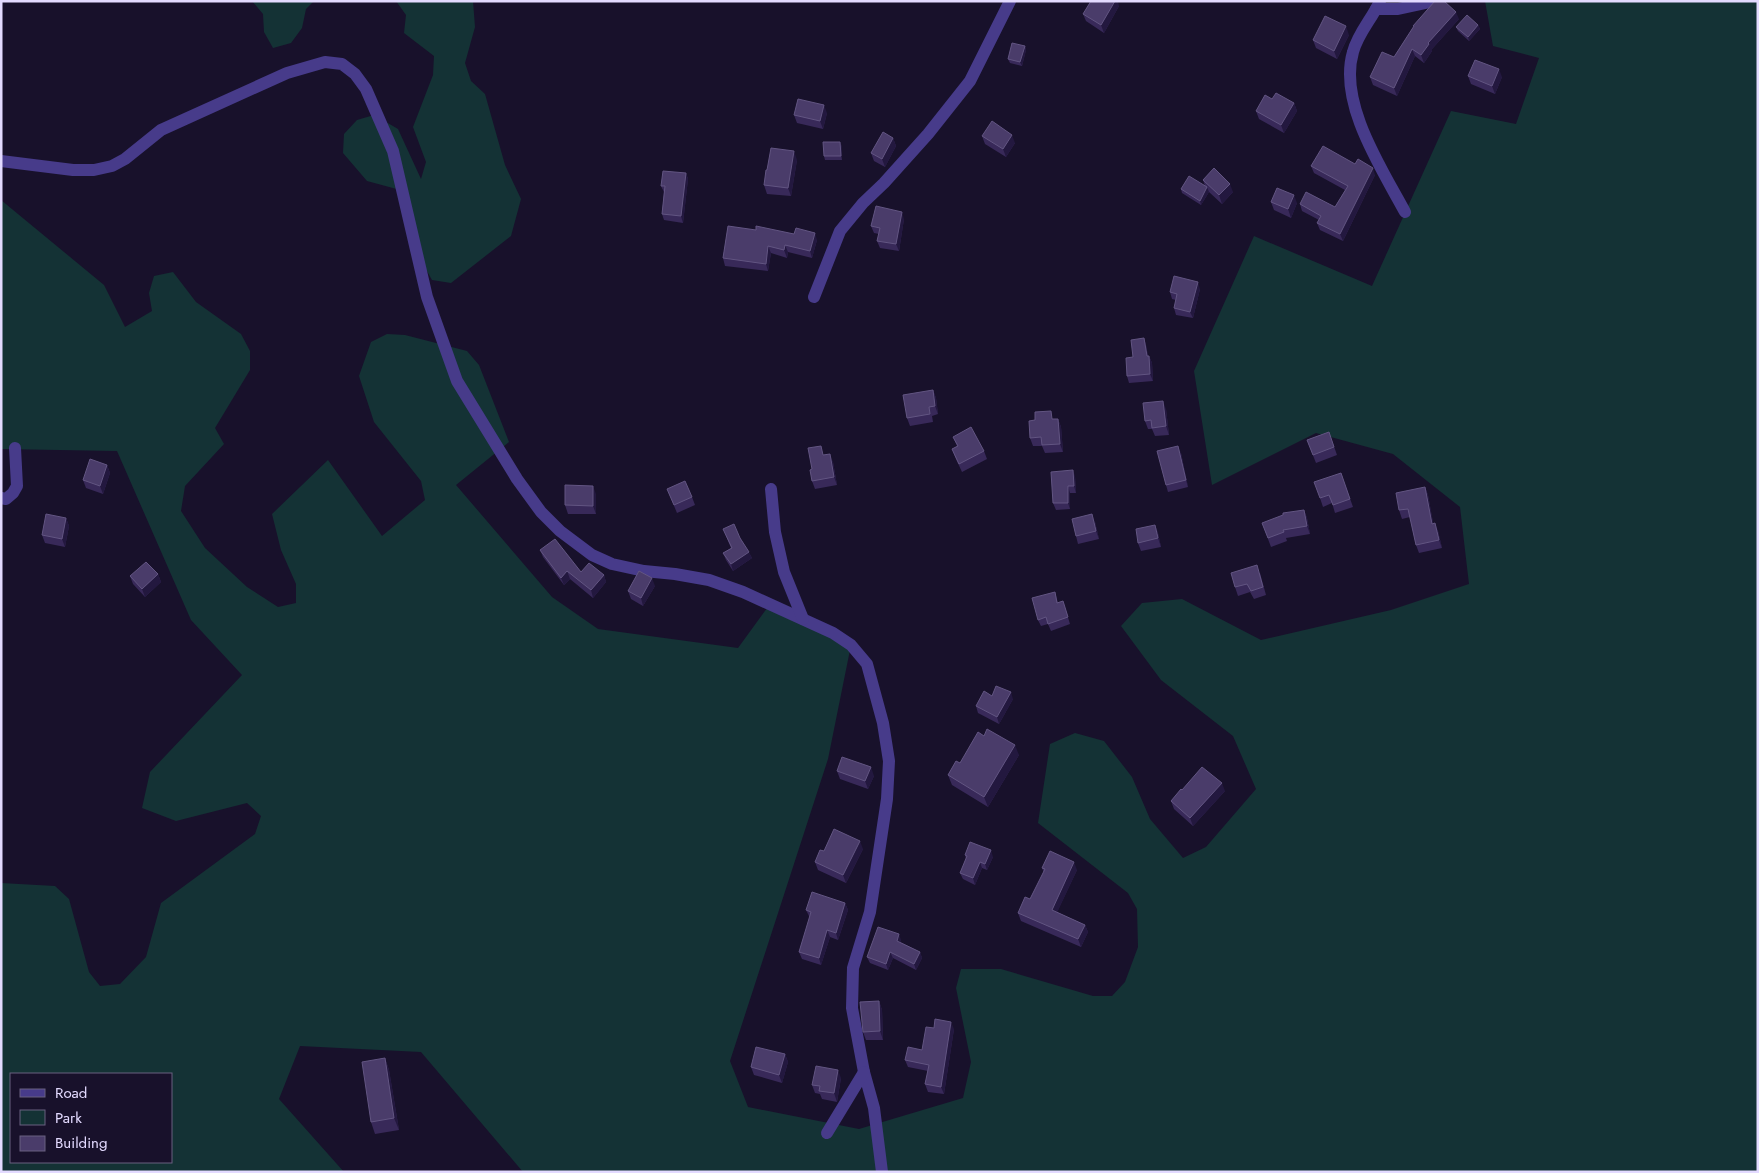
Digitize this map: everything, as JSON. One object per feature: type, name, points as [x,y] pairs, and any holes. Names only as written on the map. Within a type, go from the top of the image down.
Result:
[{"type":"street","points":[[814,297],[840,231],[863,203],[884,183],[928,134],[970,81],[1010,1]]},
{"type":"street","points":[[1405,212],[1371,149],[1356,110],[1349,70],[1352,53],[1358,37],[1378,5],[1398,9],[1435,1]]},
{"type":"street","points":[[1,160],[73,170],[94,170],[112,166],[126,159],[161,130],[287,73],[325,62],[342,64],[355,74],[366,89],[394,151],[427,297],[456,381],[516,479],[541,512],[577,545],[592,555],[612,564],[644,571],[708,580],[743,592],[834,633],[851,645],[867,664],[883,723],[889,761],[887,799],[870,912],[853,968],[852,1008],[864,1072],[874,1108],[882,1172]]},
{"type":"street","points":[[1,498],[6,499],[17,486],[15,448]]},
{"type":"street","points":[[771,489],[775,532],[784,572],[803,619]]},
{"type":"street","points":[[827,1133],[864,1072]]},
{"type":"green space","points":[[252,1],[314,1],[306,9],[302,28],[291,43],[273,48],[264,32],[263,14]]},
{"type":"green space","points":[[396,1],[473,1],[475,27],[465,63],[471,81],[485,94],[505,165],[521,199],[511,236],[451,283],[432,280],[423,264],[404,191],[367,181],[343,153],[344,134],[357,120],[374,115],[398,129],[421,179],[426,162],[413,127],[433,75],[434,56],[404,33],[406,15]]},
{"type":"green space","points":[[1485,1],[1758,1],[1758,1172],[523,1172],[421,1052],[300,1046],[279,1099],[344,1172],[1,1172],[1,883],[55,886],[69,899],[89,972],[100,986],[120,984],[146,957],[161,903],[255,834],[261,816],[247,803],[176,821],[142,808],[150,772],[242,675],[191,620],[117,451],[1,449],[1,200],[104,285],[125,327],[152,311],[149,293],[154,276],[173,272],[196,302],[241,334],[250,351],[250,370],[215,428],[224,444],[185,486],[181,511],[205,548],[247,587],[278,607],[296,603],[296,584],[281,550],[272,514],[328,460],[382,536],[425,500],[421,481],[374,422],[359,376],[371,342],[387,334],[405,335],[467,351],[479,365],[509,442],[456,485],[552,597],[598,629],[738,648],[770,604],[851,645],[828,759],[730,1061],[748,1107],[859,1129],[963,1098],[971,1062],[956,988],[961,969],[1001,969],[1093,996],[1112,996],[1125,982],[1138,947],[1137,909],[1128,893],[1038,823],[1050,744],[1075,733],[1104,741],[1132,777],[1150,819],[1183,858],[1206,847],[1256,789],[1233,736],[1161,680],[1121,626],[1142,603],[1182,599],[1261,640],[1391,610],[1469,584],[1460,507],[1393,454],[1316,433],[1212,485],[1194,371],[1254,236],[1372,286],[1451,111],[1516,124],[1539,58],[1493,46]]},
{"type":"building","points":[[1091,1],[1115,1],[1101,25],[1083,14]]},
{"type":"building","points":[[1435,1],[1444,1],[1456,12],[1428,43],[1421,55],[1412,49],[1394,88],[1370,77],[1382,52],[1394,57],[1413,26]]},
{"type":"building","points":[[1467,15],[1478,25],[1468,37],[1456,27]]},
{"type":"building","points":[[1325,16],[1346,26],[1334,51],[1313,40]]},
{"type":"building","points":[[1012,43],[1025,46],[1020,62],[1008,59]]},
{"type":"building","points":[[1475,60],[1499,69],[1492,86],[1468,76]]},
{"type":"building","points":[[1276,93],[1294,103],[1281,125],[1256,111],[1265,95],[1272,99]]},
{"type":"building","points":[[798,99],[824,105],[820,121],[794,115]]},
{"type":"building","points":[[992,121],[1012,135],[1003,149],[982,136]]},
{"type":"building","points":[[883,132],[893,138],[882,159],[871,153]]},
{"type":"building","points":[[823,142],[840,142],[841,156],[824,156]]},
{"type":"building","points":[[1323,146],[1355,164],[1358,159],[1373,168],[1340,234],[1317,223],[1321,216],[1300,204],[1306,192],[1335,207],[1348,186],[1311,166]]},
{"type":"building","points":[[771,148],[794,151],[788,188],[764,185]]},
{"type":"building","points":[[1214,168],[1230,184],[1219,195],[1203,180]]},
{"type":"building","points":[[663,171],[686,173],[681,216],[662,214],[665,186],[661,186]]},
{"type":"building","points":[[1189,176],[1207,187],[1200,201],[1181,189]]},
{"type":"building","points":[[1277,188],[1294,195],[1288,209],[1271,202]]},
{"type":"building","points":[[876,206],[902,212],[896,244],[877,241],[880,228],[871,226]]},
{"type":"building","points":[[728,226],[756,230],[756,226],[794,234],[796,228],[815,233],[810,251],[785,245],[784,250],[768,246],[766,264],[723,258]]},
{"type":"building","points":[[1174,276],[1198,282],[1190,312],[1174,308],[1177,294],[1170,292]]},
{"type":"building","points":[[1144,338],[1147,356],[1149,356],[1150,374],[1127,376],[1126,358],[1133,357],[1131,340]]},
{"type":"building","points":[[933,390],[935,406],[929,407],[930,414],[907,418],[903,395]]},
{"type":"building","points":[[1163,401],[1166,426],[1152,428],[1151,420],[1145,421],[1143,403]]},
{"type":"building","points":[[1051,411],[1052,419],[1058,419],[1060,444],[1042,445],[1041,437],[1030,438],[1029,421],[1035,420],[1035,412]]},
{"type":"building","points":[[971,427],[984,451],[959,464],[952,449],[958,446],[953,437]]},
{"type":"building","points":[[1329,432],[1334,447],[1313,455],[1307,440]]},
{"type":"building","points":[[821,446],[823,455],[830,454],[834,477],[812,481],[808,448]]},
{"type":"building","points":[[1178,446],[1186,480],[1166,485],[1157,451]]},
{"type":"building","points":[[90,459],[107,465],[100,486],[83,480]]},
{"type":"building","points":[[1073,470],[1074,486],[1068,486],[1068,503],[1053,503],[1051,472]]},
{"type":"building","points":[[1341,473],[1350,499],[1333,505],[1329,495],[1320,498],[1314,482]]},
{"type":"building","points":[[685,481],[692,497],[674,505],[667,489]]},
{"type":"building","points":[[565,485],[593,486],[593,506],[565,505]]},
{"type":"building","points":[[1425,487],[1432,524],[1435,523],[1439,540],[1416,545],[1408,509],[1399,510],[1396,493]]},
{"type":"building","points":[[1304,510],[1307,526],[1283,530],[1284,532],[1268,538],[1262,523],[1283,515],[1283,513]]},
{"type":"building","points":[[46,514],[66,518],[62,539],[42,535]]},
{"type":"building","points":[[1092,514],[1096,531],[1076,536],[1072,519]]},
{"type":"building","points":[[734,524],[749,552],[731,564],[723,553],[732,548],[723,529]]},
{"type":"building","points":[[1155,525],[1158,538],[1138,543],[1136,529]]},
{"type":"building","points":[[555,539],[581,572],[589,563],[604,575],[591,590],[567,571],[561,578],[540,550]]},
{"type":"building","points":[[146,562],[158,574],[142,589],[130,576]]},
{"type":"building","points":[[1257,565],[1263,587],[1251,591],[1247,584],[1235,587],[1231,573]]},
{"type":"building","points":[[639,571],[652,578],[641,598],[628,591]]},
{"type":"building","points":[[1055,592],[1057,603],[1063,601],[1068,617],[1048,624],[1046,617],[1038,620],[1032,598]]},
{"type":"building","points":[[996,686],[1011,692],[997,717],[976,706],[984,691],[992,696]]},
{"type":"building","points":[[987,729],[1015,745],[984,797],[948,775],[956,761],[960,763],[978,732],[984,736]]},
{"type":"building","points":[[842,757],[871,767],[865,781],[837,771]]},
{"type":"building","points":[[1202,767],[1222,783],[1190,818],[1171,801]]},
{"type":"building","points":[[834,829],[860,841],[843,875],[815,862],[820,850],[824,851]]},
{"type":"building","points":[[970,842],[991,850],[985,864],[980,862],[973,878],[960,873]]},
{"type":"building","points":[[1050,851],[1074,862],[1052,910],[1085,925],[1078,939],[1018,913],[1025,897],[1030,899],[1045,869],[1042,868]]},
{"type":"building","points":[[812,892],[845,903],[836,933],[827,930],[819,958],[799,952],[811,912],[806,910]]},
{"type":"building","points":[[878,927],[899,934],[897,941],[920,952],[914,964],[890,952],[886,964],[867,957]]},
{"type":"building","points":[[879,1001],[880,1031],[863,1032],[860,1002]]},
{"type":"building","points":[[935,1019],[951,1022],[941,1087],[925,1084],[929,1065],[905,1060],[908,1047],[922,1050],[926,1027],[934,1028]]},
{"type":"building","points":[[756,1047],[785,1054],[779,1075],[751,1067]]},
{"type":"building","points":[[385,1058],[394,1118],[371,1122],[362,1062]]},
{"type":"building","points":[[816,1066],[838,1070],[834,1093],[819,1091],[820,1086],[812,1085]]}]
